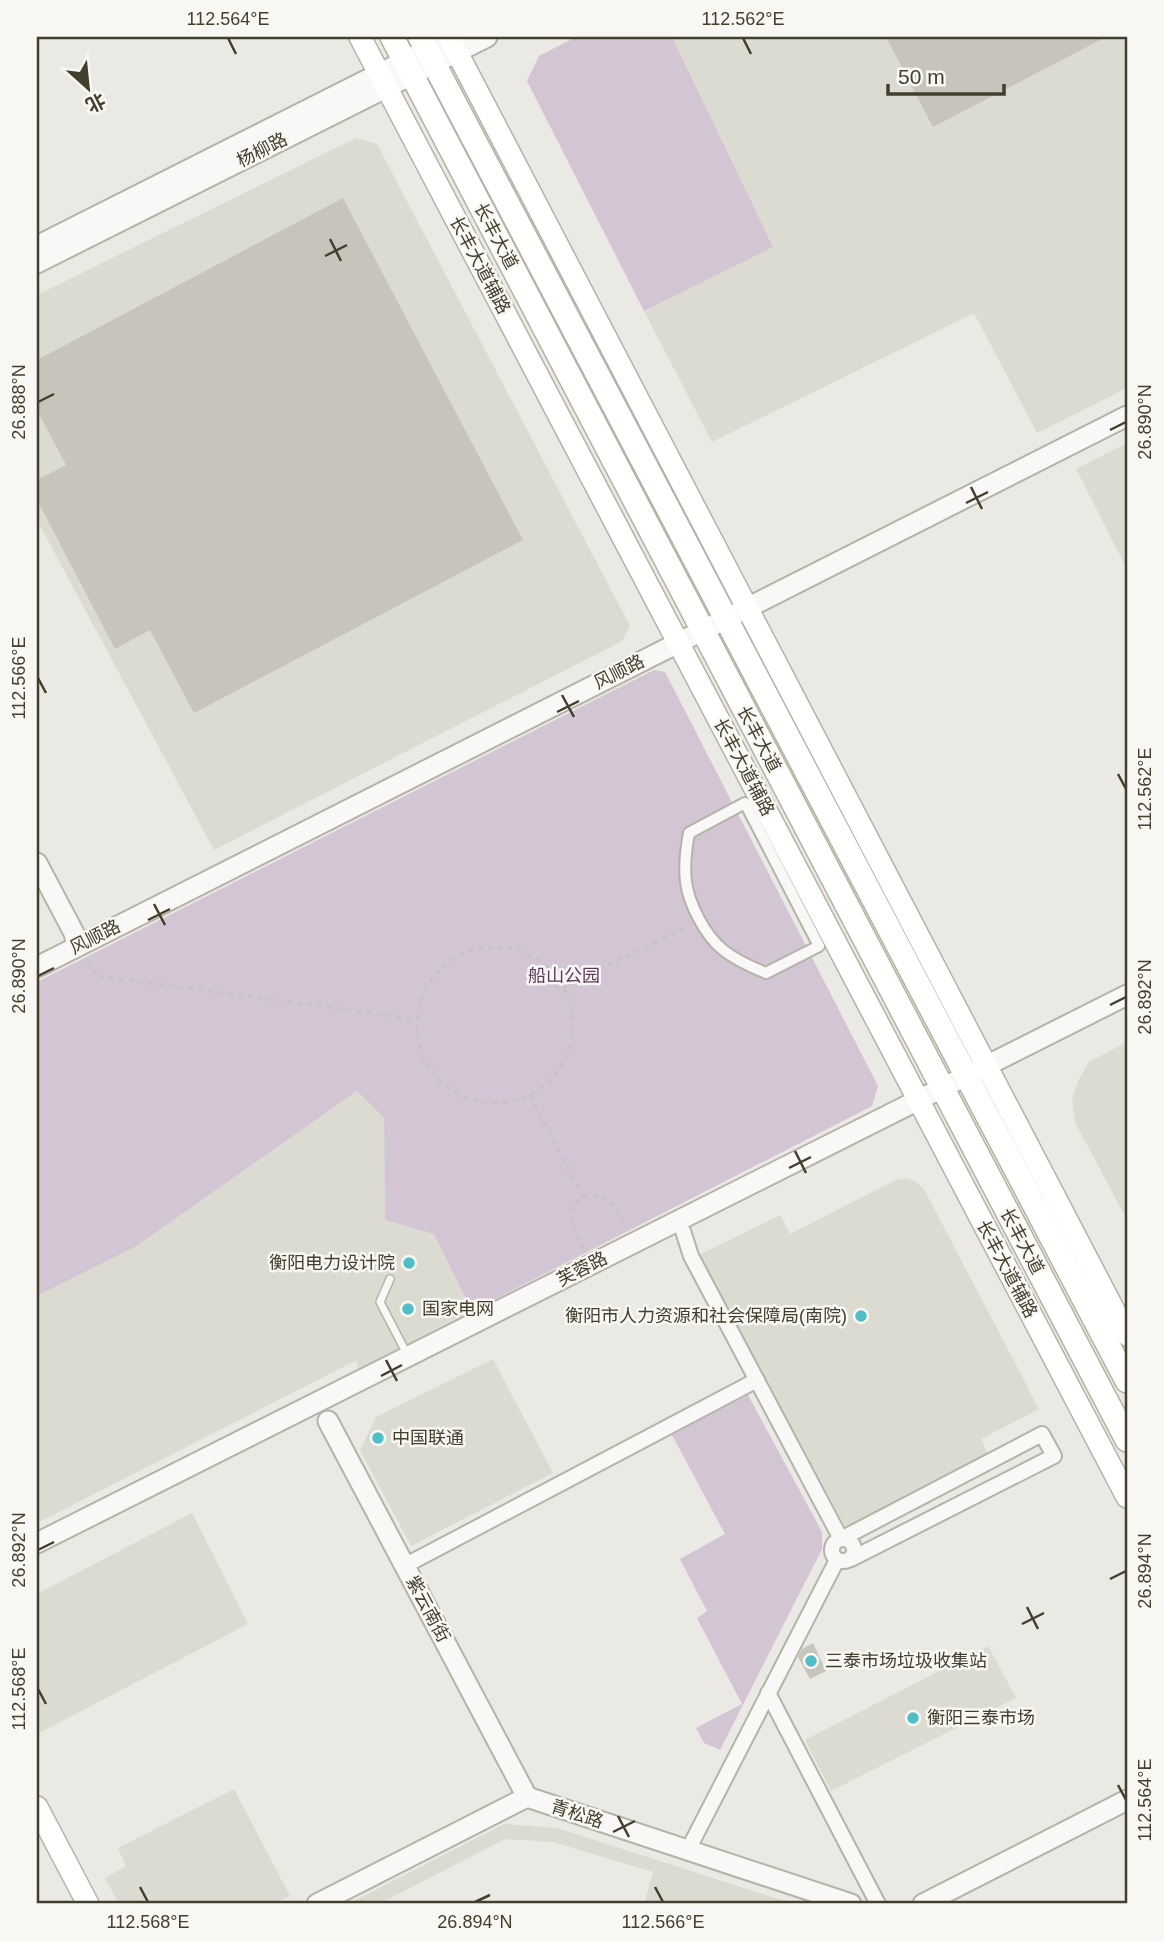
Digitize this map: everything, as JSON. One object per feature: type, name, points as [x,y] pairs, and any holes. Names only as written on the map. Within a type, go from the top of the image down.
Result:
[{"type":"main road","name":"长丰大道辅路","points":[[360,37],[1127,1497]]},
{"type":"main road","name":"长丰大道","points":[[392,37],[1127,1440]]},
{"type":"main road","points":[[452,41],[734,608]]},
{"type":"main road","name":"长丰大道","points":[[427,50],[734,608],[980,1076],[1127,1381]]},
{"type":"main road","points":[[980,1076],[1127,1335]]},
{"type":"main road","points":[[37,1807],[88,1904]]},
{"type":"main road","points":[[37,1829],[76,1904]]},
{"type":"street","name":"杨柳路","points":[[37,246],[408,68],[427,50],[452,41],[487,37]]},
{"type":"street","name":"杨柳路","points":[[37,263],[383,80]]},
{"type":"street","name":"风顺路","points":[[734,608],[1127,404]]},
{"type":"street","name":"风顺路","points":[[37,952],[73,939],[734,608],[1127,416]]},
{"type":"street","points":[[745,803],[819,946],[765,974],[722,949],[701,920],[686,884],[685,860],[689,833],[745,803]]},
{"type":"street","points":[[37,863],[73,939]]},
{"type":"street","points":[[37,876],[73,939]]},
{"type":"street","name":"风顺路","points":[[37,967],[73,939]]},
{"type":"street","name":"芙蓉路","points":[[980,1076],[1127,995]]},
{"type":"street","name":"芙蓉路","points":[[37,1543],[634,1243],[1127,1008]]},
{"type":"street","name":"芙蓉路","points":[[37,1556],[679,1233],[921,1105]]},
{"type":"street","points":[[679,1233],[841,1539]]},
{"type":"street","points":[[406,1565],[757,1380]]},
{"type":"street","name":"紫云南街","points":[[328,1421],[527,1797]]},
{"type":"street","points":[[841,1539],[1042,1434],[1054,1456],[844,1559]]},
{"type":"street","points":[[688,1850],[768,1693],[844,1559],[854,1553],[853,1545],[848,1540],[841,1539]]},
{"type":"street","points":[[768,1693],[878,1904]]},
{"type":"street","name":"青松路","points":[[317,1904],[527,1797],[851,1904]]},
{"type":"street","points":[[923,1904],[1127,1800]]},
{"type":"lane","points":[[390,1279],[380,1302],[408,1356]]},
{"type":"path","points":[[563,987],[701,920]]},
{"type":"path","points":[[73,939],[97,976],[416,1019]]},
{"type":"path","points":[[485,948],[515,949],[541,962],[563,987],[572,1008],[572,1039],[558,1072],[530,1095],[509,1103],[483,1103],[462,1097],[434,1076],[418,1045],[416,1019],[420,1002],[439,971],[458,956],[485,948]]},
{"type":"path","points":[[530,1095],[583,1197]]},
{"type":"path","points":[[592,1264],[573,1227],[570,1209],[583,1197],[603,1196],[616,1207],[634,1243]]},
{"type":"shaded area","points":[[672,37],[1127,37],[1127,388],[1037,433],[974,313],[712,442],[644,311],[772,246]]},
{"type":"shaded area","points":[[356,138],[377,144],[630,626],[622,641],[214,850],[37,520],[37,295]]},
{"type":"shaded area","points":[[1127,443],[1127,569],[1076,469]]},
{"type":"shaded area","points":[[1127,1042],[1127,1220],[1075,1122],[1072,1099],[1089,1062]]},
{"type":"shaded area","points":[[357,1091],[384,1118],[385,1220],[434,1233],[472,1311],[359,1368],[355,1361],[37,1523],[37,1296],[135,1247]]},
{"type":"shaded area","name":"衡阳市人力资源和社会保障局(南院)","points":[[907,1178],[917,1182],[925,1191],[1039,1409],[981,1439],[988,1454],[846,1528],[699,1255],[780,1215],[790,1234],[896,1180]]},
{"type":"shaded area","points":[[493,1359],[553,1473],[411,1546],[360,1450],[376,1417]]},
{"type":"shaded area","points":[[192,1513],[248,1624],[37,1734],[37,1594]]},
{"type":"shaded area","name":"衡阳三泰市场","points":[[988,1646],[1016,1698],[831,1791],[805,1740]]},
{"type":"shaded area","points":[[234,1789],[290,1896],[273,1904],[119,1904],[105,1878],[126,1866],[118,1848]]},
{"type":"shaded area","points":[[504,1824],[557,1828],[794,1904],[644,1904],[653,1872],[553,1842],[505,1839],[379,1904],[348,1904]]},
{"type":"green space","points":[[576,37],[672,37],[773,247],[644,311],[527,81],[539,56]]},
{"type":"green space","name":"船山公园","points":[[654,670],[665,672],[878,1086],[872,1106],[472,1311],[434,1234],[385,1220],[384,1118],[357,1091],[135,1247],[37,1296],[37,982]]},
{"type":"green space","points":[[748,1395],[822,1532],[822,1549],[720,1750],[704,1743],[696,1728],[742,1704],[697,1618],[707,1611],[680,1559],[725,1534],[672,1435]]},
{"type":"building","points":[[886,37],[1106,37],[933,127]]},
{"type":"building","points":[[343,198],[523,540],[194,713],[150,630],[115,649],[37,500],[37,480],[66,465],[37,410],[37,360]]},
{"type":"building","name":"三泰市场垃圾收集站","points":[[813,1643],[826,1671],[810,1679],[798,1657],[802,1649]]},
{"type":"place","name":"衡阳电力设计院","points":[[409,1263]]},
{"type":"place","name":"国家电网","points":[[408,1309]]},
{"type":"place","name":"衡阳市人力资源和社会保障局(南院)","points":[[861,1316]]},
{"type":"place","name":"中国联通","points":[[378,1438]]},
{"type":"place","name":"三泰市场垃圾收集站","points":[[811,1661]]},
{"type":"place","name":"衡阳三泰市场","points":[[913,1718]]}]
